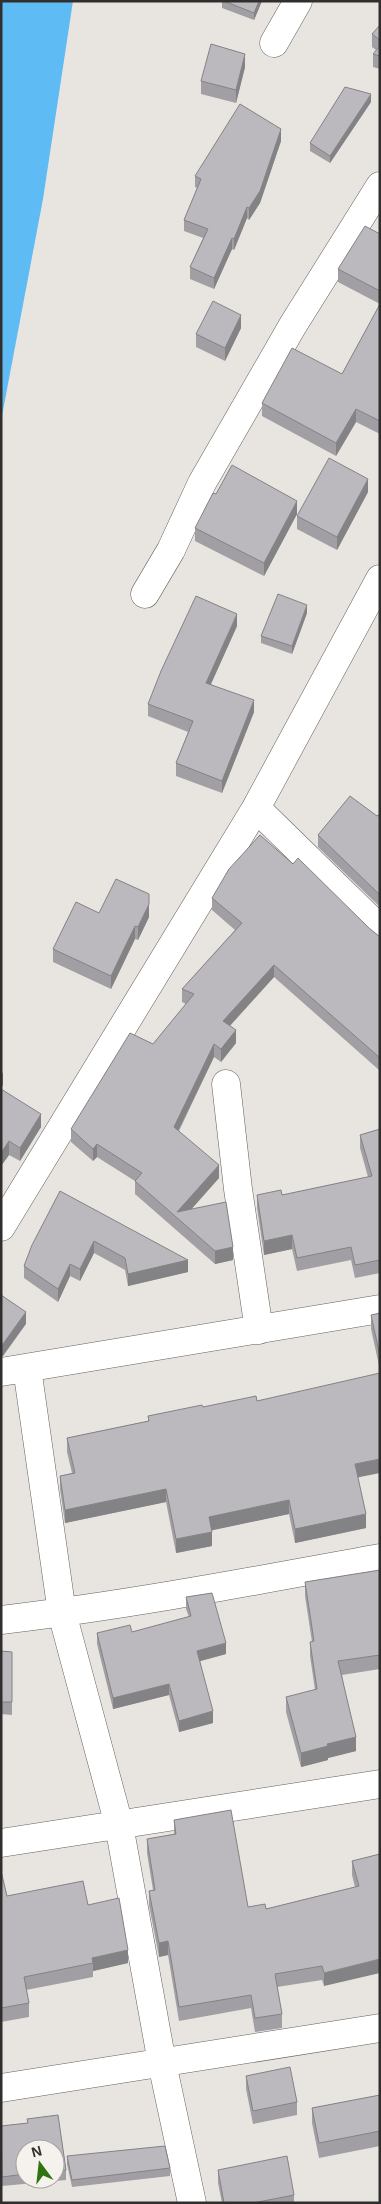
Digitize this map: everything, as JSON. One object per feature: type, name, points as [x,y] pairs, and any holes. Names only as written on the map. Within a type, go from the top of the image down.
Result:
[{"type":"street","points":[[274,43],[298,1]]},
{"type":"street","points":[[145,594],[171,550],[202,483],[294,325],[380,186]]},
{"type":"street","points":[[1,1227],[256,808],[380,579]]},
{"type":"street","points":[[256,808],[380,928]]},
{"type":"street","points":[[226,1084],[238,1190],[259,1330]]},
{"type":"street","points":[[192,2203],[162,2063],[119,1825],[62,1613],[14,1370],[380,1309]]},
{"type":"street","points":[[1,1620],[62,1613],[197,1592],[380,1558]]},
{"type":"street","points":[[1,1844],[380,1784]]},
{"type":"street","points":[[1,2088],[380,2028]]},
{"type":"water","points":[[1,1],[73,1],[43,199],[1,421]]},
{"type":"building","points":[[224,1],[259,1],[254,13]]},
{"type":"building","points":[[380,25],[380,40],[372,34]]},
{"type":"building","points":[[211,44],[245,54],[236,90],[201,81]]},
{"type":"building","points":[[380,46],[380,56],[373,54]]},
{"type":"building","points":[[345,87],[371,94],[330,156],[310,143]]},
{"type":"building","points":[[240,104],[281,129],[260,191],[249,208],[247,207],[234,239],[232,238],[214,278],[190,267],[208,229],[184,220],[201,179],[195,176]]},
{"type":"building","points":[[365,226],[380,234],[380,291],[338,269]]},
{"type":"building","points":[[213,301],[241,315],[225,348],[196,334]]},
{"type":"building","points":[[380,304],[380,421],[356,409],[336,443],[262,403],[292,348],[342,374]]},
{"type":"building","points":[[329,458],[368,479],[337,537],[297,516]]},
{"type":"building","points":[[232,465],[297,501],[264,563],[195,528],[213,493],[216,494]]},
{"type":"building","points":[[278,594],[307,605],[292,646],[261,636]]},
{"type":"building","points":[[196,596],[237,614],[206,683],[254,700],[222,781],[176,763],[193,721],[148,704],[161,671]]},
{"type":"building","points":[[350,796],[377,816],[380,814],[380,895],[318,835]]},
{"type":"building","points":[[260,835],[293,864],[298,858],[380,937],[380,1056],[274,965],[223,1021],[236,1030],[221,1049],[214,1044],[174,1127],[219,1165],[177,1212],[226,1202],[233,1247],[215,1251],[135,1181],[142,1173],[97,1144],[93,1149],[71,1129],[130,1033],[153,1044],[194,994],[182,989],[242,923],[212,898],[229,869]]},
{"type":"building","points":[[116,879],[149,894],[149,904],[138,927],[135,926],[111,976],[53,949],[76,902],[99,913]]},
{"type":"building","points":[[1,1089],[41,1114],[20,1148],[9,1141],[1,1153]]},
{"type":"building","points":[[380,1129],[380,1260],[355,1265],[351,1247],[297,1258],[292,1235],[264,1241],[257,1195],[281,1190],[282,1195],[372,1176],[360,1135]]},
{"type":"building","points":[[60,1191],[188,1260],[128,1274],[125,1258],[94,1241],[80,1269],[70,1264],[58,1289],[24,1266],[32,1245]]},
{"type":"building","points":[[1,1295],[26,1312],[3,1344],[1,1344]]},
{"type":"building","points":[[380,1313],[380,1356],[371,1315]]},
{"type":"building","points":[[380,1373],[380,1459],[355,1464],[366,1514],[295,1529],[289,1500],[209,1517],[212,1532],[176,1539],[166,1489],[65,1510],[60,1476],[75,1473],[67,1438],[149,1421],[148,1416],[256,1396],[257,1401]]},
{"type":"building","points":[[380,1570],[380,1655],[338,1661],[356,1737],[301,1753],[286,1697],[317,1689],[310,1642],[314,1641],[305,1582]]},
{"type":"building","points":[[212,1593],[226,1643],[197,1651],[213,1711],[179,1721],[169,1684],[113,1698],[97,1633],[130,1625],[132,1632],[191,1616],[186,1597]]},
{"type":"building","points":[[1,1651],[12,1652],[12,1702],[1,1702]]},
{"type":"building","points":[[231,1810],[248,1907],[265,1904],[266,1909],[359,1886],[352,1861],[380,1854],[380,1959],[324,1973],[322,1966],[275,1974],[282,2014],[255,2018],[251,1995],[179,2007],[168,1941],[159,1943],[149,1891],[155,1890],[147,1839],[176,1834],[174,1820]]},
{"type":"building","points":[[1,1871],[7,1896],[83,1881],[88,1905],[119,1898],[128,1950],[92,1958],[93,1963],[24,1977],[29,2003],[1,2008]]},
{"type":"building","points":[[290,2067],[297,2102],[253,2111],[246,2076]]},
{"type":"building","points":[[380,2095],[380,2131],[319,2143],[312,2108]]},
{"type":"building","points":[[58,2115],[61,2139],[15,2139],[15,2175],[2,2177],[1,2126],[28,2123],[27,2119]]},
{"type":"building","points":[[165,2146],[170,2168],[72,2180],[67,2156]]},
{"type":"building","points":[[287,2156],[294,2195],[253,2203],[224,2203],[218,2170]]}]
